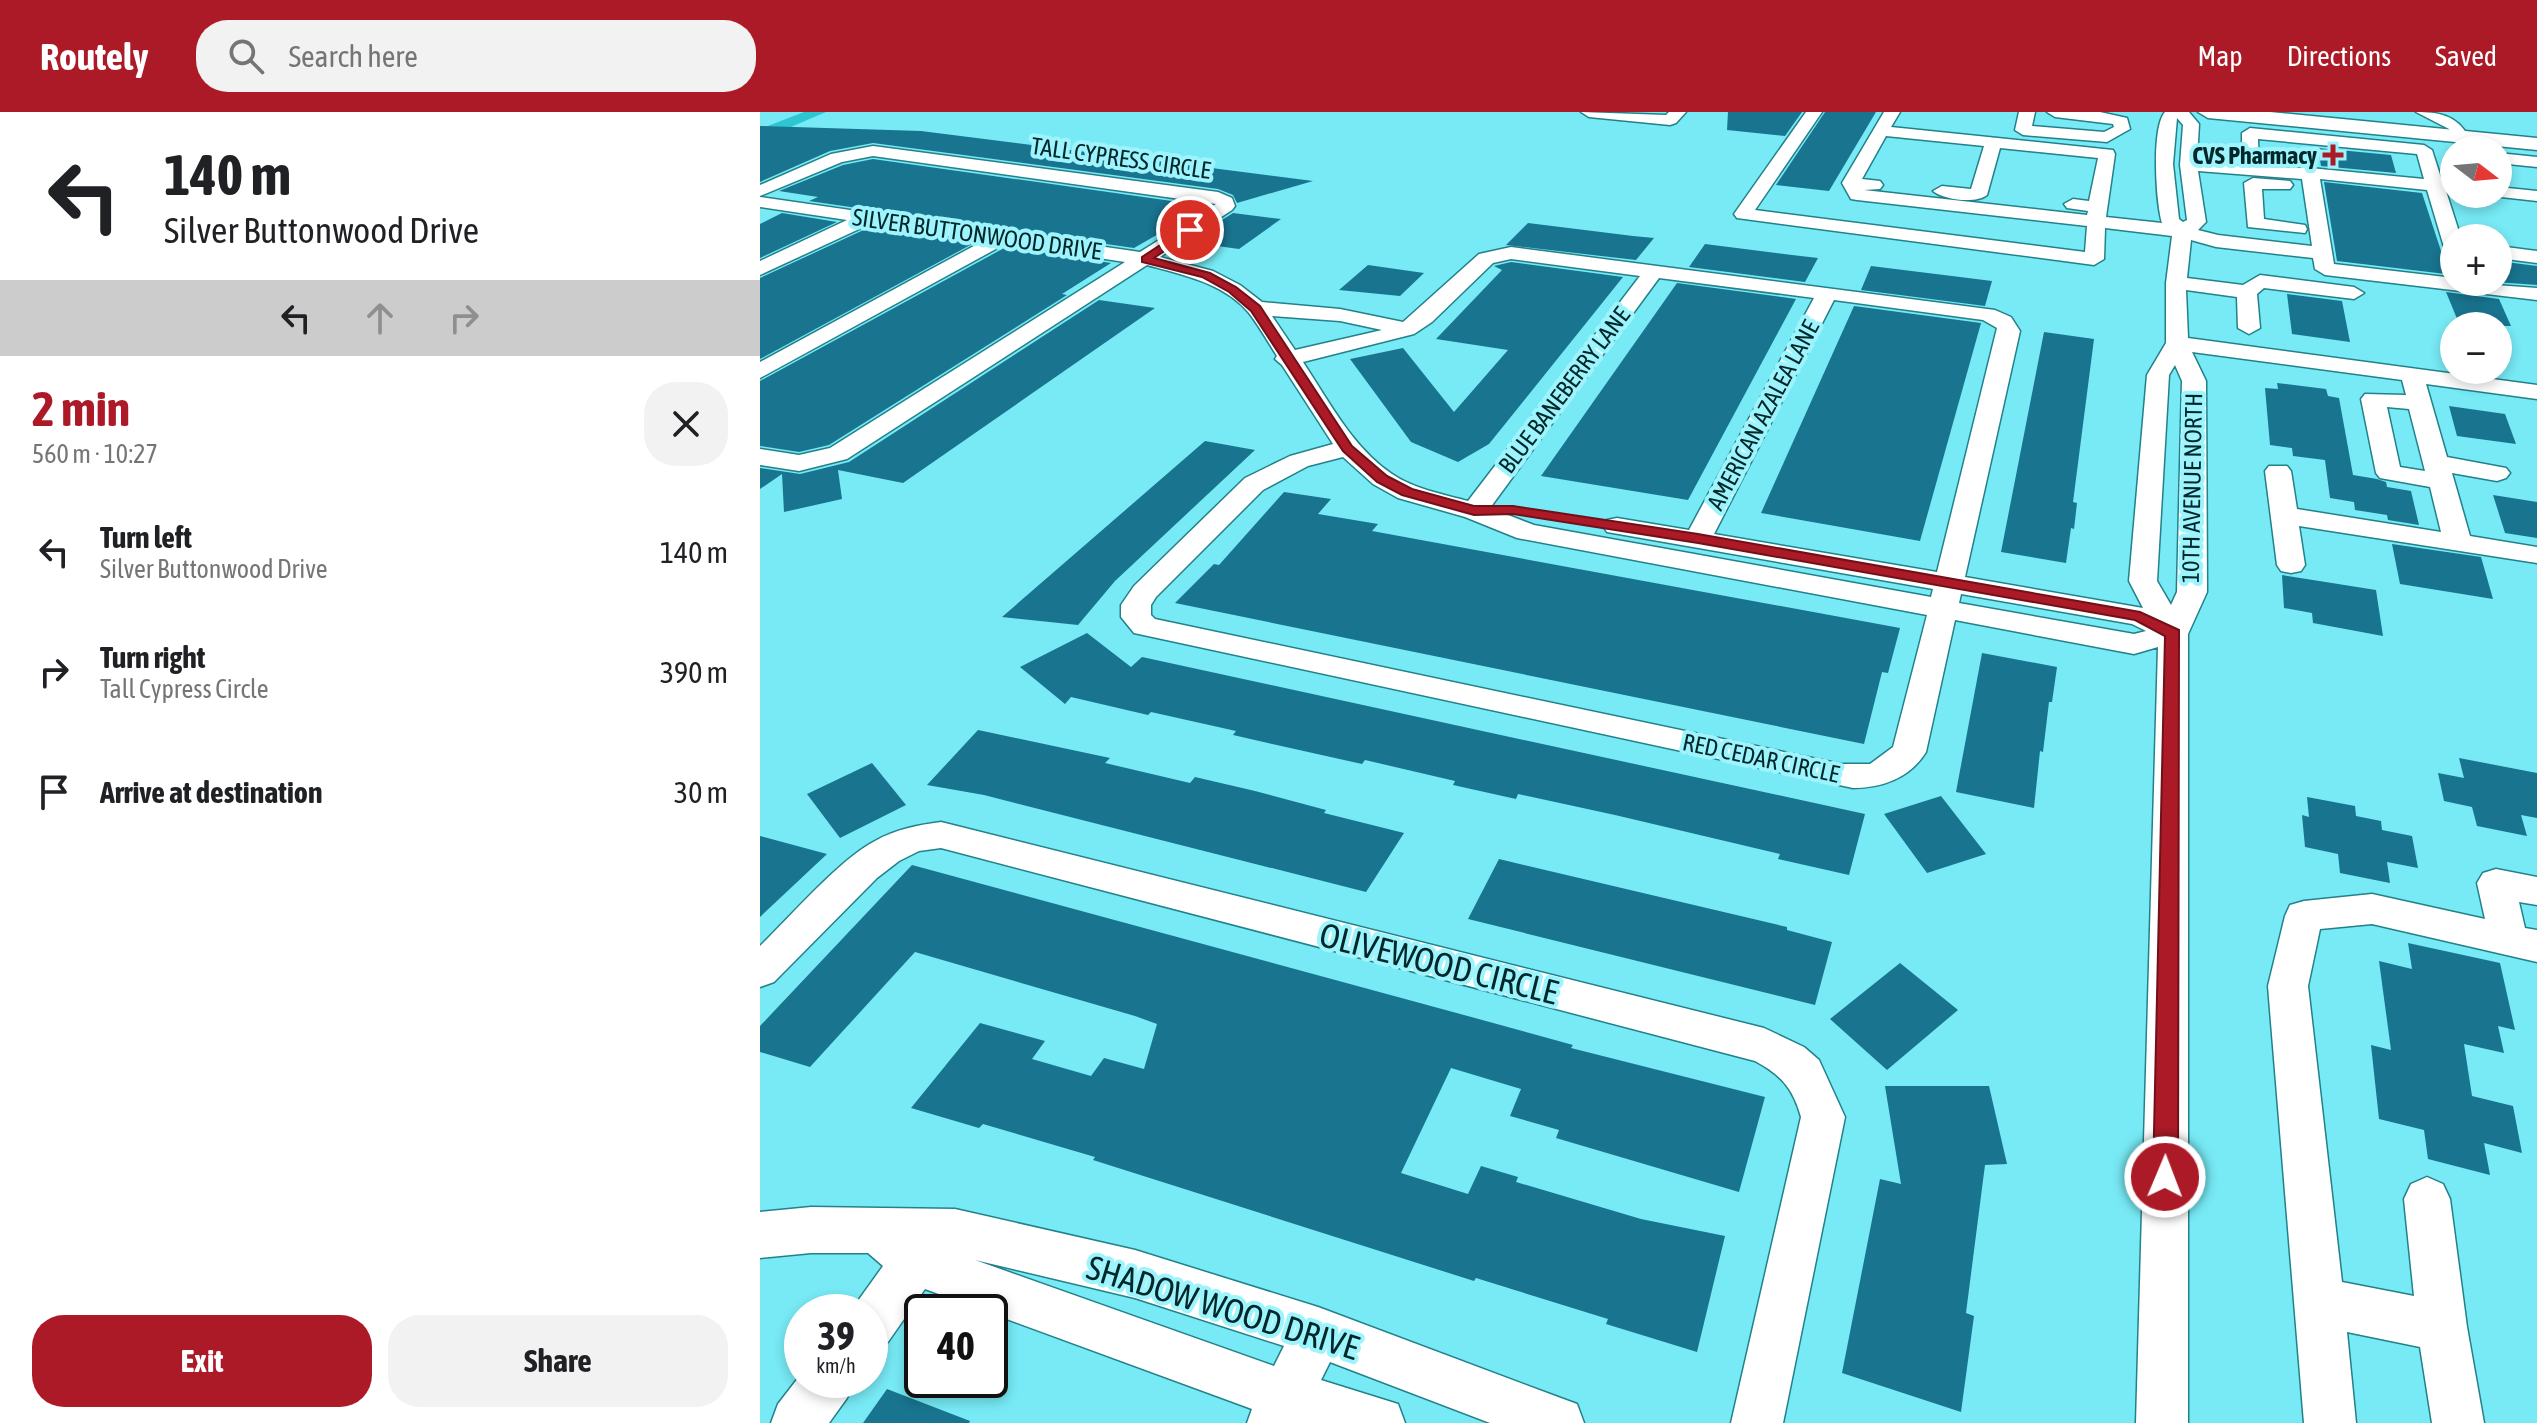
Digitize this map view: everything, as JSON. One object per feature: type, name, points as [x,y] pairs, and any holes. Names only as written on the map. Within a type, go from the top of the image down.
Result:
[{"type":"main road","points":[[2208,112],[2422,131],[2446,136]]},
{"type":"main road","points":[[2309,112],[2445,136]]},
{"type":"main road","points":[[2488,136],[2537,133]]},
{"type":"main road","points":[[2512,142],[2537,144]]},
{"type":"street","points":[[1589,112],[1670,120],[1678,112]]},
{"type":"street","points":[[1814,112],[1743,214],[2094,259],[2096,214],[2118,144],[2121,121],[2055,112]]},
{"type":"street","points":[[1851,183],[1892,112]]},
{"type":"street","points":[[2027,112],[2023,130],[2118,144]]},
{"type":"street","name":"10TH AVENUE NORTH","points":[[2177,112],[2191,124],[2189,163],[2197,222],[2182,231],[2170,221],[2159,147],[2168,118],[2177,112]]},
{"type":"street","points":[[1881,131],[1971,133],[1993,142],[2118,144]]},
{"type":"street","points":[[2251,168],[2250,133],[2422,131],[2447,224]]},
{"type":"street","points":[[1978,195],[1993,142]]},
{"type":"street","name":"TALL CYPRESS CIRCLE","points":[[760,191],[837,158],[873,151],[1212,196],[1226,202],[1226,206],[1145,259],[838,454],[799,463],[760,457]]},
{"type":"street","points":[[2512,159],[2537,162]]},
{"type":"street","points":[[2189,163],[2251,168],[2312,181]]},
{"type":"street","points":[[2189,163],[2276,173]]},
{"type":"street","points":[[2312,181],[2322,249]]},
{"type":"street","points":[[2322,249],[2255,223],[2253,183],[2312,181],[2440,186]]},
{"type":"street","points":[[1851,183],[1857,195],[2096,214]]},
{"type":"street","points":[[1851,183],[1978,195],[2096,214],[2216,241],[2322,249],[2537,294]]},
{"type":"street","points":[[2512,193],[2537,196]]},
{"type":"street","name":"SILVER BUTTONWOOD DRIVE","points":[[760,202],[1145,259],[1206,275],[1233,289],[1256,308],[1286,359],[1348,448],[1382,479],[1407,492],[1474,511],[1527,532],[1948,596]]},
{"type":"street","points":[[760,269],[867,218]]},
{"type":"street","name":"10TH AVENUE NORTH","points":[[2162,1423],[2173,634],[2192,592],[2194,381],[2177,343],[2176,283],[2182,231]]},
{"type":"street","points":[[760,371],[1002,238]]},
{"type":"street","points":[[2247,260],[2322,249]]},
{"type":"street","name":"RED CEDAR CIRCLE","points":[[1286,359],[1380,338],[1406,329],[1424,317],[1486,258],[1497,255],[1524,254],[1988,314],[2007,325],[2009,331],[1909,752],[1888,772],[1866,777],[1826,772],[1145,626],[1136,617],[1136,605],[1144,592],[1254,484],[1299,461],[1348,448]]},
{"type":"street","points":[[2512,254],[2537,257]]},
{"type":"street","name":"BLUE BANEBERRY LANE","points":[[1474,511],[1655,270]]},
{"type":"street","points":[[2176,283],[2247,292],[2260,281],[2397,298]]},
{"type":"street","name":"AMERICAN AZALEA LANE","points":[[1698,539],[1828,292]]},
{"type":"street","points":[[2247,292],[2249,328]]},
{"type":"street","points":[[1256,308],[1340,315],[1406,329]]},
{"type":"street","points":[[2177,343],[2537,392]]},
{"type":"street","name":"10TH AVENUE NORTH","points":[[2173,634],[2143,581],[2158,375],[2177,343]]},
{"type":"street","points":[[2412,375],[2417,403],[2458,543]]},
{"type":"street","points":[[2417,403],[2373,399],[2389,473],[2497,473]]},
{"type":"street","points":[[2278,471],[2291,565]]},
{"type":"street","name":"SILVER BUTTONWOOD DRIVE","points":[[1474,511],[1513,510],[1698,539],[1948,596],[2134,644],[2173,634]]},
{"type":"street","points":[[2282,515],[2523,553],[2514,573],[2537,577]]},
{"type":"street","name":"OLIVEWOOD CIRCLE","points":[[760,971],[875,859],[913,839],[941,835],[1733,1038],[1777,1052],[1791,1059],[1812,1079],[1823,1117],[1757,1423]]},
{"type":"street","points":[[2522,943],[2496,883],[2537,891]]},
{"type":"street","points":[[2330,1423],[2288,986],[2304,916],[2372,909],[2522,943]]},
{"type":"street","points":[[2427,1199],[2442,1327],[2458,1423]]},
{"type":"street","name":"SHADOW WOOD DRIVE","points":[[760,1235],[811,1230],[898,1247],[1280,1409],[1379,1423]]},
{"type":"street","name":"SHADOW WOOD DRIVE","points":[[898,1247],[955,1232],[1135,1274],[1318,1332],[1558,1423]]},
{"type":"street","points":[[881,1294],[898,1247]]},
{"type":"street","points":[[2320,1302],[2442,1327]]},
{"type":"street","points":[[1280,1409],[1318,1332]]},
{"type":"street","points":[[797,1423],[816,1398]]},
{"type":"building","points":[[1728,112],[1802,112],[1785,136],[1727,130]]},
{"type":"building","points":[[1825,112],[1876,112],[1829,191],[1776,185]]},
{"type":"building","points":[[760,126],[921,131],[1313,181],[1237,203],[1233,195],[1218,189],[873,143],[830,151],[760,182]]},
{"type":"building","points":[[2318,148],[2391,155],[2396,173],[2321,166]]},
{"type":"building","points":[[873,159],[1207,206],[1134,248],[809,201],[818,197],[779,191],[843,165]]},
{"type":"building","points":[[2324,182],[2422,193],[2440,248],[2440,273],[2337,261]]},
{"type":"building","points":[[782,213],[837,222],[760,258],[760,224]]},
{"type":"building","points":[[1233,213],[1281,219],[1239,249],[1188,242]]},
{"type":"building","points":[[1528,223],[1654,238],[1636,260],[1506,245]]},
{"type":"building","points":[[870,227],[974,243],[760,359],[760,278]]},
{"type":"building","points":[[1705,244],[1818,258],[1805,282],[1689,267]]},
{"type":"building","points":[[1006,247],[1111,263],[1062,294],[1067,295],[829,445],[799,452],[760,446],[760,381]]},
{"type":"building","points":[[1511,262],[1623,277],[1489,444],[1458,462],[1411,442],[1350,359],[1403,348],[1454,412],[1508,350],[1436,339],[1502,270],[1494,266]]},
{"type":"building","points":[[2512,263],[2537,266],[2537,285],[2512,283]]},
{"type":"building","points":[[1368,265],[1424,273],[1400,296],[1339,290]]},
{"type":"building","points":[[1871,266],[1992,281],[1985,306],[1861,290]]},
{"type":"building","points":[[1677,283],[1796,299],[1688,500],[1541,476]]},
{"type":"building","points":[[2287,294],[2342,301],[2350,342],[2292,334]]},
{"type":"building","points":[[2448,296],[2499,299],[2505,312],[2454,312]]},
{"type":"building","points":[[1099,300],[1155,308],[903,483],[838,470],[842,499],[784,512],[782,474],[760,489],[760,468],[800,474],[849,462]]},
{"type":"building","points":[[1854,306],[1981,323],[1920,541],[1761,513]]},
{"type":"building","points":[[2044,332],[2094,339],[2073,502],[2077,503],[2074,529],[2071,528],[2066,563],[2001,552]]},
{"type":"building","points":[[2277,383],[2326,389],[2328,396],[2339,398],[2353,475],[2386,482],[2387,487],[2411,491],[2419,525],[2388,520],[2387,515],[2355,510],[2354,502],[2330,498],[2325,460],[2293,456],[2292,448],[2270,445],[2265,388],[2278,389]]},
{"type":"building","points":[[2449,406],[2505,414],[2516,444],[2457,436]]},
{"type":"building","points":[[1205,441],[1255,450],[1115,581],[1078,625],[1002,617]]},
{"type":"building","points":[[1284,492],[1331,499],[1318,514],[1378,524],[1372,531],[1900,628],[1888,673],[1882,672],[1864,744],[1175,603],[1214,564],[1219,565]]},
{"type":"building","points":[[2493,495],[2537,502],[2537,538],[2505,533]]},
{"type":"building","points":[[2392,544],[2481,557],[2493,599],[2400,584]]},
{"type":"building","points":[[2282,575],[2376,590],[2383,636],[2313,623],[2312,613],[2284,608]]},
{"type":"building","points":[[1087,633],[1131,667],[1142,657],[1865,814],[1849,875],[1778,859],[1780,854],[1615,815],[1518,794],[1516,799],[1453,785],[1455,781],[1365,760],[1362,764],[1268,743],[1233,735],[1236,731],[1151,712],[1148,715],[1071,697],[1065,704],[1020,667]]},
{"type":"building","points":[[1982,653],[2057,667],[2043,752],[2040,751],[2034,808],[1956,792]]},
{"type":"building","points":[[978,730],[1110,758],[1105,763],[1190,783],[1195,777],[1255,791],[1326,810],[1324,813],[1404,833],[1366,892],[984,795],[927,785]]},
{"type":"building","points":[[2459,758],[2537,773],[2537,818],[2521,815],[2527,836],[2477,826],[2472,807],[2444,801],[2438,773],[2464,778]]},
{"type":"building","points":[[872,763],[906,805],[840,838],[807,794]]},
{"type":"building","points":[[1941,796],[1986,854],[1927,873],[1884,814]]},
{"type":"building","points":[[2307,797],[2355,806],[2356,816],[2381,821],[2382,830],[2412,836],[2418,868],[2387,862],[2390,883],[2340,873],[2338,854],[2305,847],[2302,815],[2309,817]]},
{"type":"building","points":[[760,836],[827,854],[760,917]]},
{"type":"building","points":[[1499,859],[1787,927],[1787,930],[1832,942],[1815,1005],[1468,919]]},
{"type":"building","points":[[912,865],[1573,1045],[1571,1048],[1765,1097],[1739,1192],[1556,1138],[1559,1130],[1510,1116],[1521,1089],[1451,1068],[1401,1173],[1468,1194],[1481,1166],[1518,1177],[1516,1182],[1641,1219],[1725,1236],[1697,1352],[1606,1324],[1608,1319],[1476,1278],[1474,1281],[1093,1160],[1095,1157],[983,1124],[979,1128],[911,1108],[980,1023],[1045,1041],[1032,1059],[1091,1076],[1104,1058],[1144,1069],[1157,1024],[1135,1016],[915,952],[810,1067],[760,1052],[760,1026]]},
{"type":"building","points":[[2408,943],[2500,963],[2515,1030],[2498,1026],[2504,1053],[2464,1044],[2472,1096],[2513,1106],[2522,1153],[2484,1143],[2490,1175],[2428,1159],[2424,1130],[2379,1119],[2371,1045],[2391,1050],[2379,961],[2412,969]]},
{"type":"building","points":[[1900,963],[1958,1010],[1887,1070],[1830,1019]]},
{"type":"building","points":[[1885,1086],[1989,1086],[2007,1164],[1985,1165],[1966,1313],[1974,1316],[1961,1412],[1842,1373],[1880,1179],[1901,1184]]},
{"type":"building","points":[[888,1389],[970,1421],[969,1423],[863,1423],[881,1398],[888,1398]]},
{"type":"waterway","points":[[760,135],[818,112]]},
{"type":"place","name":"CVS Pharmacy","points":[[2333,155]]},
{"type":"route","points":[[1190,230],[1145,259],[1184,267],[1216,279],[1256,308],[1286,359],[1348,448],[1382,479],[1407,492],[1474,511],[1513,510],[1698,539],[2140,616],[2173,634],[2165,1177]]}]
